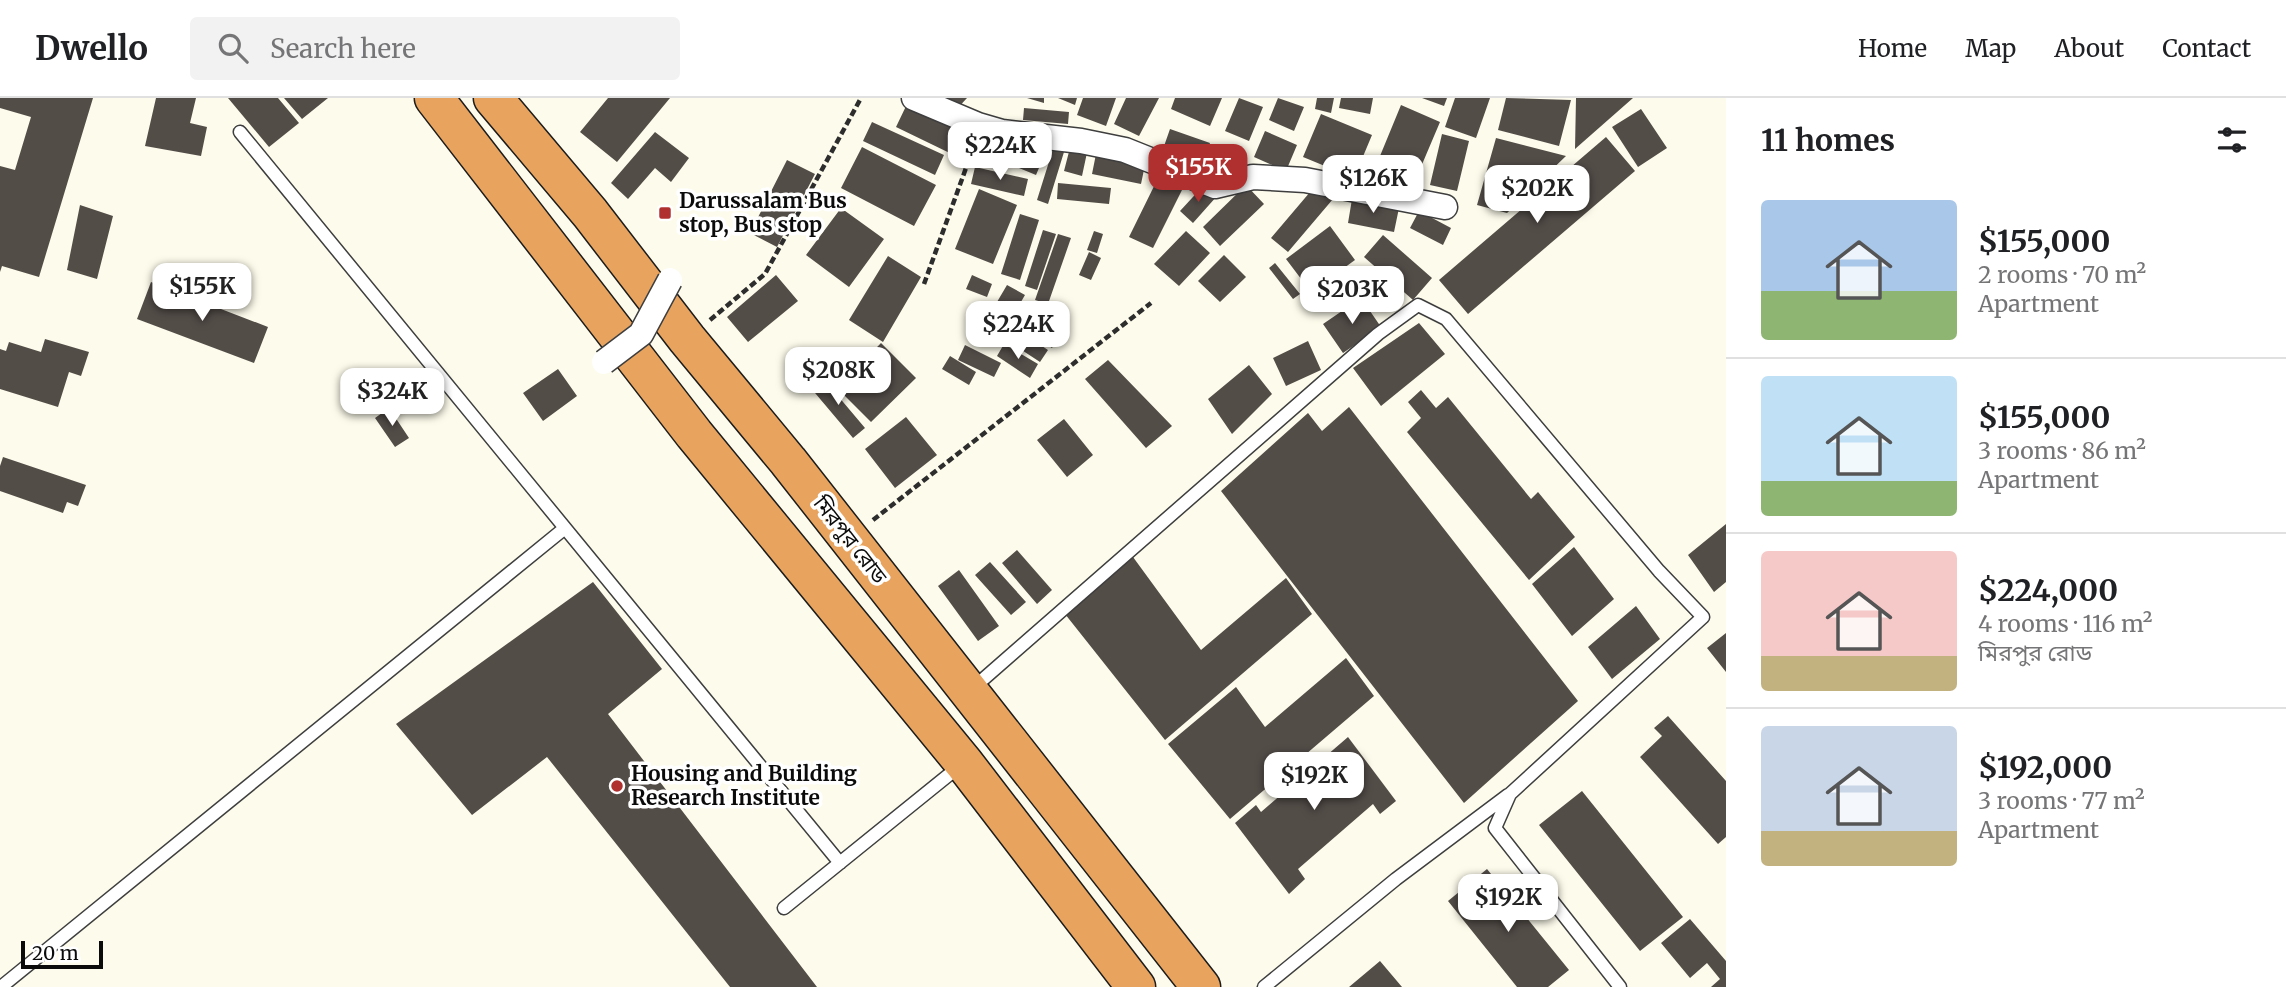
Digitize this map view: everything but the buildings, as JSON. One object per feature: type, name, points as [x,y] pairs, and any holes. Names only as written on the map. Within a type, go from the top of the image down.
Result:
[{"type":"highway","points":[[434,98],[694,434],[964,763],[1136,987]]},
{"type":"highway","name":"মিরপুর রোড","points":[[493,98],[590,213],[687,339],[849,538],[1201,987]]},
{"type":"street","points":[[914,98],[978,125],[1002,132],[1081,141],[1125,150],[1215,186],[1253,177],[1305,180],[1445,207]]},
{"type":"street","points":[[604,362],[641,334],[670,280]]},
{"type":"lane","points":[[240,132],[840,863]]},
{"type":"lane","points":[[970,691],[1378,334],[1419,305],[1446,319],[1659,571],[1703,617],[1510,794],[1396,879],[1264,987]]},
{"type":"lane","points":[[1,987],[565,528]]},
{"type":"lane","points":[[784,908],[964,763]]},
{"type":"lane","points":[[1510,794],[1495,828],[1620,987]]},
{"type":"path","points":[[687,339],[765,274],[861,98]]},
{"type":"path","points":[[924,284],[966,168],[978,125]]},
{"type":"path","points":[[849,538],[1151,303]]},
{"type":"place","name":"Darussalam Bus stop, Bus stop","points":[[665,213]]},
{"type":"place","name":"Housing and Building Research Institute","points":[[617,786]]}]
